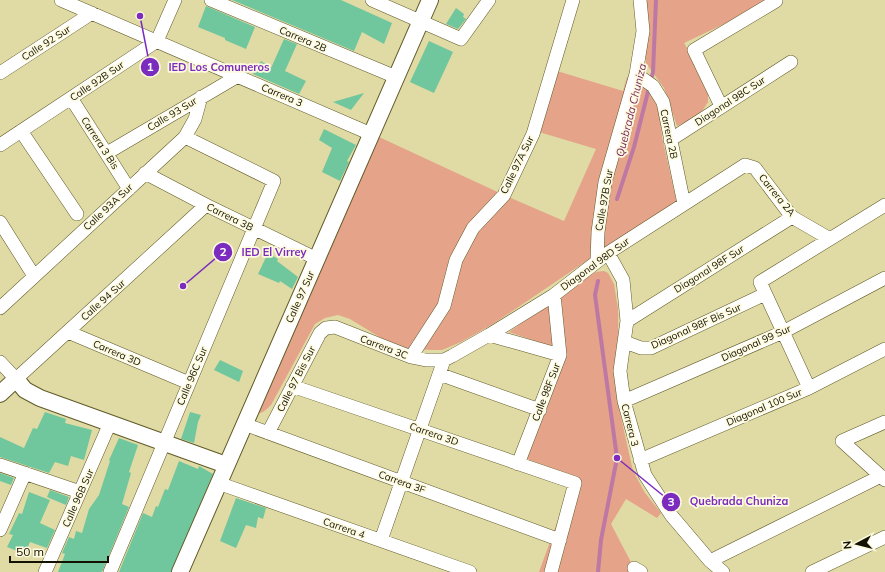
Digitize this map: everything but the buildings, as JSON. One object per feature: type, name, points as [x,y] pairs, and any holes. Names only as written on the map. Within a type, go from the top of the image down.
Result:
[{"type":"street","name":"Carrera 3","points":[[61,0],[371,134]]},
{"type":"street","points":[[157,41],[175,0]]},
{"type":"street","name":"Carrera 2B","points":[[211,0],[396,77]]},
{"type":"street","points":[[372,0],[461,39],[489,0]]},
{"type":"street","name":"Calle 97 Sur","points":[[180,572],[430,0]]},
{"type":"street","name":"Calle 97A Sur","points":[[411,357],[444,306],[456,260],[473,228],[504,195],[533,134],[573,0]]},
{"type":"street","name":"Calle 97B Sur","points":[[602,257],[598,232],[605,182],[645,80],[640,0]]},
{"type":"street","points":[[722,106],[694,50],[776,1]]},
{"type":"street","name":"Calle 92 Sur","points":[[0,73],[92,13]]},
{"type":"street","name":"Calle 92B Sur","points":[[0,145],[157,41]]},
{"type":"street","name":"Diagonal 98C Sur","points":[[670,140],[791,62]]},
{"type":"street","name":"Calle 93 Sur","points":[[107,153],[238,76]]},
{"type":"street","name":"Carrera 2B","points":[[645,80],[663,102],[684,204]]},
{"type":"street","name":"Calle 93A Sur","points":[[0,308],[185,137],[195,119],[201,97]]},
{"type":"street","name":"Carrera 3 Bis","points":[[71,98],[129,189]]},
{"type":"street","points":[[21,131],[77,214]]},
{"type":"street","name":"Calle 96C Sur","points":[[110,572],[274,181],[185,137]]},
{"type":"street","name":"Diagonal 98D Sur","points":[[444,360],[490,335],[554,294],[602,257],[745,165]]},
{"type":"street","name":"Carrera 2A","points":[[745,165],[755,168],[792,217],[830,239]]},
{"type":"street","name":"Carrera 3B","points":[[145,173],[316,259]]},
{"type":"street","name":"Calle 94 Sur","points":[[0,394],[206,205]]},
{"type":"street","name":"Diagonal 98F Bis Sur","points":[[625,342],[641,348],[651,348],[763,288],[830,239],[885,205]]},
{"type":"street","name":"Diagonal 98F Sur","points":[[626,322],[792,217]]},
{"type":"street","points":[[0,222],[34,276]]},
{"type":"street","name":"Carrera 3","points":[[602,257],[623,280],[626,322],[625,342],[620,371],[624,401],[644,475],[671,515],[710,561],[723,572]]},
{"type":"street","name":"Diagonal 99 Sur","points":[[624,401],[783,332],[885,278]]},
{"type":"street","points":[[763,288],[810,388]]},
{"type":"street","name":"Calle 98F Sur","points":[[518,464],[560,355],[554,294]]},
{"type":"street","name":"Carrera 3C","points":[[326,328],[335,327],[411,357],[426,360],[444,360]]},
{"type":"street","name":"Calle 97 Bis Sur","points":[[268,433],[320,333],[326,328]]},
{"type":"street","name":"Carrera 3D","points":[[68,332],[189,383]]},
{"type":"street","points":[[490,335],[560,355]]},
{"type":"street","name":"Diagonal 100 Sur","points":[[640,460],[810,388],[885,349]]},
{"type":"street","points":[[381,540],[444,360]]},
{"type":"street","points":[[0,362],[32,394],[226,465]]},
{"type":"street","points":[[439,374],[540,410]]},
{"type":"street","name":"Carrera 3D","points":[[292,386],[575,483],[560,540]]},
{"type":"street","points":[[710,561],[883,478],[842,441],[885,422]]},
{"type":"street","name":"Calle 96B Sur","points":[[45,572],[110,423]]},
{"type":"street","name":"Carrera 3F","points":[[244,424],[560,540]]},
{"type":"street","points":[[0,465],[80,492]]},
{"type":"street","points":[[0,530],[25,473]]},
{"type":"street","name":"Carrera 4","points":[[218,483],[470,572]]},
{"type":"street","points":[[812,572],[885,537]]},
{"type":"street","points":[[551,572],[560,540]]},
{"type":"shaded area","points":[[644,0],[764,0],[766,4],[684,43],[708,84],[708,102],[699,116],[677,126],[664,88],[646,63]]},
{"type":"shaded area","points":[[557,71],[623,91],[627,77],[645,87],[653,98],[660,113],[662,137],[677,204],[616,241],[493,324],[461,342],[442,350],[410,349],[391,344],[350,319],[338,315],[325,318],[315,324],[271,405],[261,413],[256,414],[379,137],[564,221],[596,149],[539,132]]},
{"type":"shaded area","points":[[604,271],[608,273],[614,284],[618,309],[619,408],[633,471],[645,493],[661,513],[657,518],[626,499],[611,524],[634,568],[632,572],[539,572],[574,476],[527,459],[565,351],[509,332],[578,283],[596,272]]},
{"type":"waterway","name":"Quebrada Chuniza","points":[[617,199],[634,147],[653,72],[656,0]]},
{"type":"waterway","name":"Quebrada Chuniza","points":[[598,281],[595,295],[617,458],[601,540],[598,572]]},
{"type":"place","name":"IED Los Comuneros","points":[[140,16]]},
{"type":"place","name":"IED El Virrey","points":[[183,286]]},
{"type":"place","name":"Quebrada Chuniza","points":[[617,458]]}]
